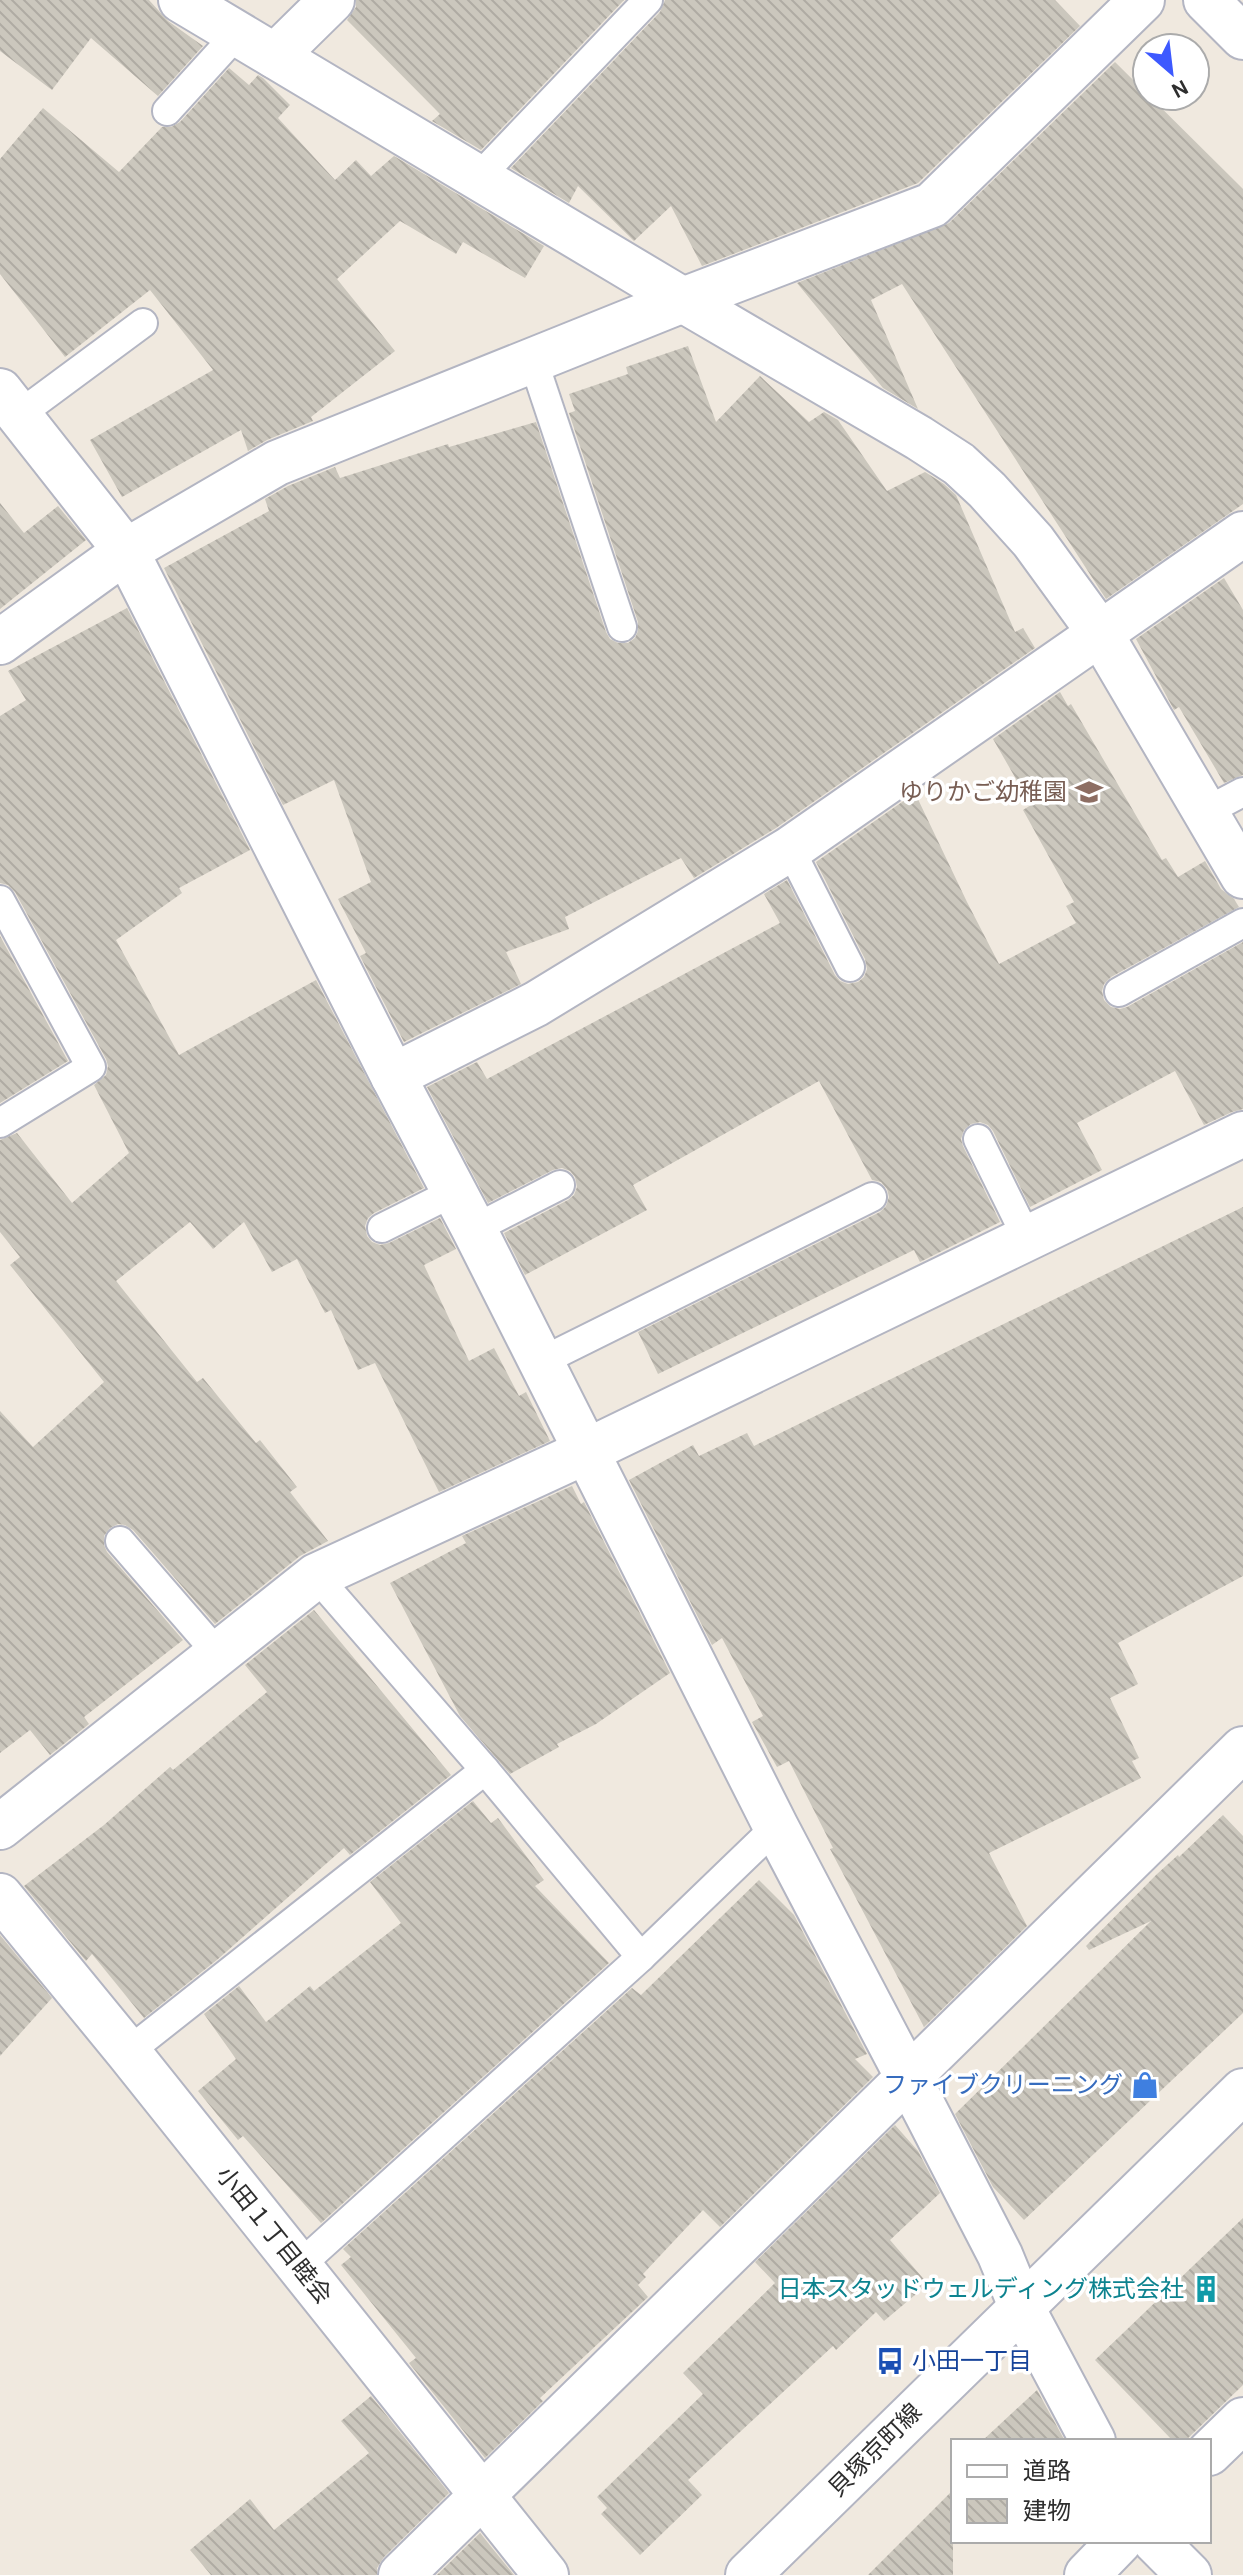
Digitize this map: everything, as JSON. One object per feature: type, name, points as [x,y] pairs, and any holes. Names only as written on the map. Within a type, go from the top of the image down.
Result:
[{"type":"street","points":[[181,0],[959,464],[1033,541],[1100,633],[1243,876]]},
{"type":"street","points":[[275,56],[332,0]]},
{"type":"street","points":[[0,642],[126,551],[277,463],[683,300],[932,205],[1142,0]]},
{"type":"street","points":[[1206,0],[1243,37]]},
{"type":"street","points":[[10,403],[126,551],[776,1827],[1000,2255],[1021,2306],[1092,2439]]},
{"type":"street","points":[[393,1076],[536,1004],[790,849],[1243,534]]},
{"type":"street","points":[[0,1827],[316,1576],[585,1452],[1243,1134]]},
{"type":"street","points":[[401,2575],[1243,1749]]},
{"type":"street","name":"小田１丁目睦会","points":[[0,1896],[546,2575]]},
{"type":"street","name":"貝塚京町線","points":[[748,2575],[1243,2091]]},
{"type":"street","points":[[1211,2451],[1243,2420]]},
{"type":"street","points":[[1087,2575],[1118,2543]]},
{"type":"street","points":[[1157,2543],[1189,2575]]},
{"type":"lane","points":[[478,178],[648,0]]},
{"type":"lane","points":[[167,111],[237,34]]},
{"type":"lane","points":[[10,403],[143,323]]},
{"type":"lane","points":[[533,360],[622,627]]},
{"type":"lane","points":[[1205,812],[1243,792]]},
{"type":"lane","points":[[790,849],[850,967]]},
{"type":"lane","points":[[0,900],[91,1067],[0,1123]]},
{"type":"lane","points":[[1119,992],[1243,923]]},
{"type":"lane","points":[[978,1139],[1027,1238]]},
{"type":"lane","points":[[382,1228],[560,1185]]},
{"type":"lane","points":[[540,1362],[872,1197]]},
{"type":"lane","points":[[120,1541],[219,1655]]},
{"type":"lane","points":[[316,1576],[485,1770],[641,1957]]},
{"type":"lane","points":[[128,2052],[485,1770]]},
{"type":"lane","points":[[299,2266],[641,1957],[776,1827]]},
{"type":"building","points":[[0,0],[149,0],[168,21],[203,46],[158,96],[91,38],[52,90],[0,51]]},
{"type":"building","points":[[356,0],[624,0],[481,150],[432,121],[440,114],[347,20],[356,7]]},
{"type":"building","points":[[665,0],[1055,0],[1080,26],[918,183],[702,266],[671,206],[634,241],[578,186],[569,203],[511,168],[660,12]]},
{"type":"building","points":[[1115,62],[1131,78],[1131,112],[1165,112],[1243,189],[1243,504],[1106,599],[902,284],[871,300],[918,409],[883,388],[797,283],[949,223]]},
{"type":"building","points":[[229,68],[249,85],[258,75],[263,78],[290,105],[278,118],[335,180],[356,160],[371,176],[394,156],[544,246],[525,278],[463,242],[456,254],[400,221],[337,279],[395,351],[311,417],[313,421],[248,451],[241,430],[122,497],[90,440],[213,370],[150,290],[65,357],[0,274],[0,159],[43,108],[119,172],[162,127],[171,127],[180,122]]},
{"type":"building","points":[[688,346],[716,422],[760,376],[809,422],[824,412],[838,420],[887,491],[925,472],[944,484],[956,495],[1015,632],[1023,628],[1035,648],[776,828],[694,878],[681,858],[565,917],[569,929],[506,952],[521,984],[404,1042],[360,956],[366,953],[338,899],[371,882],[334,780],[283,805],[164,568],[269,511],[265,499],[335,467],[340,478],[448,444],[449,447],[536,422],[606,632],[610,639],[618,643],[628,643],[635,638],[638,622],[569,413],[575,411],[569,394],[628,374],[626,367]]},
{"type":"building","points":[[0,503],[24,533],[58,506],[86,540],[0,609]]},
{"type":"building","points":[[1224,578],[1243,610],[1243,775],[1224,783],[1179,707],[1174,710],[1136,639]]},
{"type":"building","points":[[127,608],[250,850],[179,888],[182,893],[116,940],[179,1055],[316,980],[424,1188],[368,1218],[365,1226],[367,1236],[380,1245],[389,1243],[440,1218],[456,1249],[424,1265],[469,1361],[494,1348],[519,1396],[526,1392],[550,1441],[439,1492],[375,1363],[358,1370],[331,1310],[325,1313],[297,1259],[272,1272],[244,1222],[213,1249],[190,1222],[116,1281],[197,1382],[203,1378],[256,1443],[260,1440],[297,1487],[290,1492],[328,1541],[300,1556],[215,1624],[133,1530],[118,1524],[110,1528],[104,1536],[107,1552],[183,1640],[84,1717],[89,1724],[50,1755],[30,1730],[0,1753],[0,1411],[33,1447],[104,1382],[10,1265],[20,1257],[0,1232],[0,1140],[17,1133],[72,1203],[129,1153],[94,1085],[106,1075],[106,1059],[15,892],[8,885],[0,883],[0,716],[26,700],[8,671]]},
{"type":"building","points":[[1060,692],[1068,706],[1071,704],[1162,860],[1166,858],[1178,877],[1205,861],[1221,889],[1239,907],[1111,977],[1104,984],[1104,1000],[1111,1007],[1127,1007],[1243,942],[1243,1109],[1204,1125],[1175,1071],[1077,1123],[1102,1170],[1030,1207],[993,1131],[980,1122],[971,1124],[964,1130],[961,1139],[963,1146],[1000,1222],[920,1262],[914,1250],[658,1374],[638,1332],[880,1212],[886,1206],[889,1197],[887,1189],[881,1182],[872,1180],[819,1081],[633,1185],[647,1210],[525,1275],[504,1233],[568,1200],[577,1187],[575,1177],[562,1168],[553,1170],[488,1203],[427,1087],[477,1062],[487,1079],[780,923],[764,894],[787,880],[835,975],[848,984],[858,982],[867,969],[865,959],[816,862],[915,793],[999,964],[1076,923],[1066,906],[1074,902],[1023,810],[1031,805],[993,739]]},
{"type":"building","points":[[0,936],[68,1061],[0,1103]]},
{"type":"building","points":[[1243,1207],[1243,1576],[1118,1643],[1138,1684],[1110,1698],[1139,1758],[1132,1761],[1141,1778],[989,1853],[1027,1926],[924,2027],[830,1849],[833,1848],[789,1761],[777,1767],[752,1722],[763,1716],[722,1638],[712,1645],[629,1480],[693,1445],[699,1456],[747,1433],[754,1446]]},
{"type":"building","points":[[572,1486],[581,1504],[584,1502],[670,1673],[596,1724],[510,1774],[460,1716],[390,1583],[466,1543],[462,1536]]},
{"type":"building","points":[[314,1610],[451,1775],[350,1855],[344,1848],[218,1959],[144,2018],[92,1954],[86,1961],[24,1886],[267,1692],[245,1665]]},
{"type":"building","points":[[473,1801],[491,1823],[498,1818],[544,1880],[535,1886],[609,1963],[321,2223],[243,2136],[238,2140],[198,2091],[236,2059],[204,2014],[239,1986],[266,2022],[310,1986],[314,1991],[401,1923],[370,1882]]},
{"type":"building","points":[[1223,1815],[1243,1836],[1243,2013],[1024,2220],[993,2187],[955,2114],[1151,1921],[1089,1950],[1086,1946],[1157,1874]]},
{"type":"building","points":[[759,1880],[794,1915],[867,2054],[855,2059],[873,2077],[720,2227],[703,2210],[643,2274],[646,2277],[638,2285],[648,2297],[540,2398],[543,2401],[485,2458],[409,2363],[416,2358],[341,2265],[351,2257],[343,2249],[632,1988],[641,1995]]},
{"type":"building","points":[[0,1935],[52,1998],[0,2056]]},
{"type":"building","points":[[895,2125],[918,2151],[940,2193],[890,2240],[928,2284],[884,2321],[876,2312],[836,2350],[833,2346],[688,2480],[702,2495],[640,2555],[601,2514],[607,2508],[597,2497],[703,2394],[683,2373],[775,2283],[755,2262]]},
{"type":"building","name":"日本スタッドウェルディング株式会社","points":[[1243,2218],[1243,2385],[1187,2439],[1171,2439],[1095,2360]]},
{"type":"building","points":[[1037,2390],[1064,2439],[984,2439]]},
{"type":"building","points":[[371,2396],[449,2493],[384,2557],[377,2568],[377,2575],[211,2575],[190,2550],[250,2499],[274,2530],[369,2453],[341,2421]]},
{"type":"building","points":[[951,2492],[953,2575],[868,2575]]},
{"type":"building","points":[[480,2533],[514,2575],[437,2575]]},
{"type":"place","name":"ゆりかご幼稚園","points":[[1089,792]]},
{"type":"place","name":"ファイブクリーニング","points":[[1145,2085]]},
{"type":"place","name":"日本スタッドウェルディング株式会社","points":[[1206,2289]]},
{"type":"place","name":"小田一丁目","points":[[890,2361]]}]
